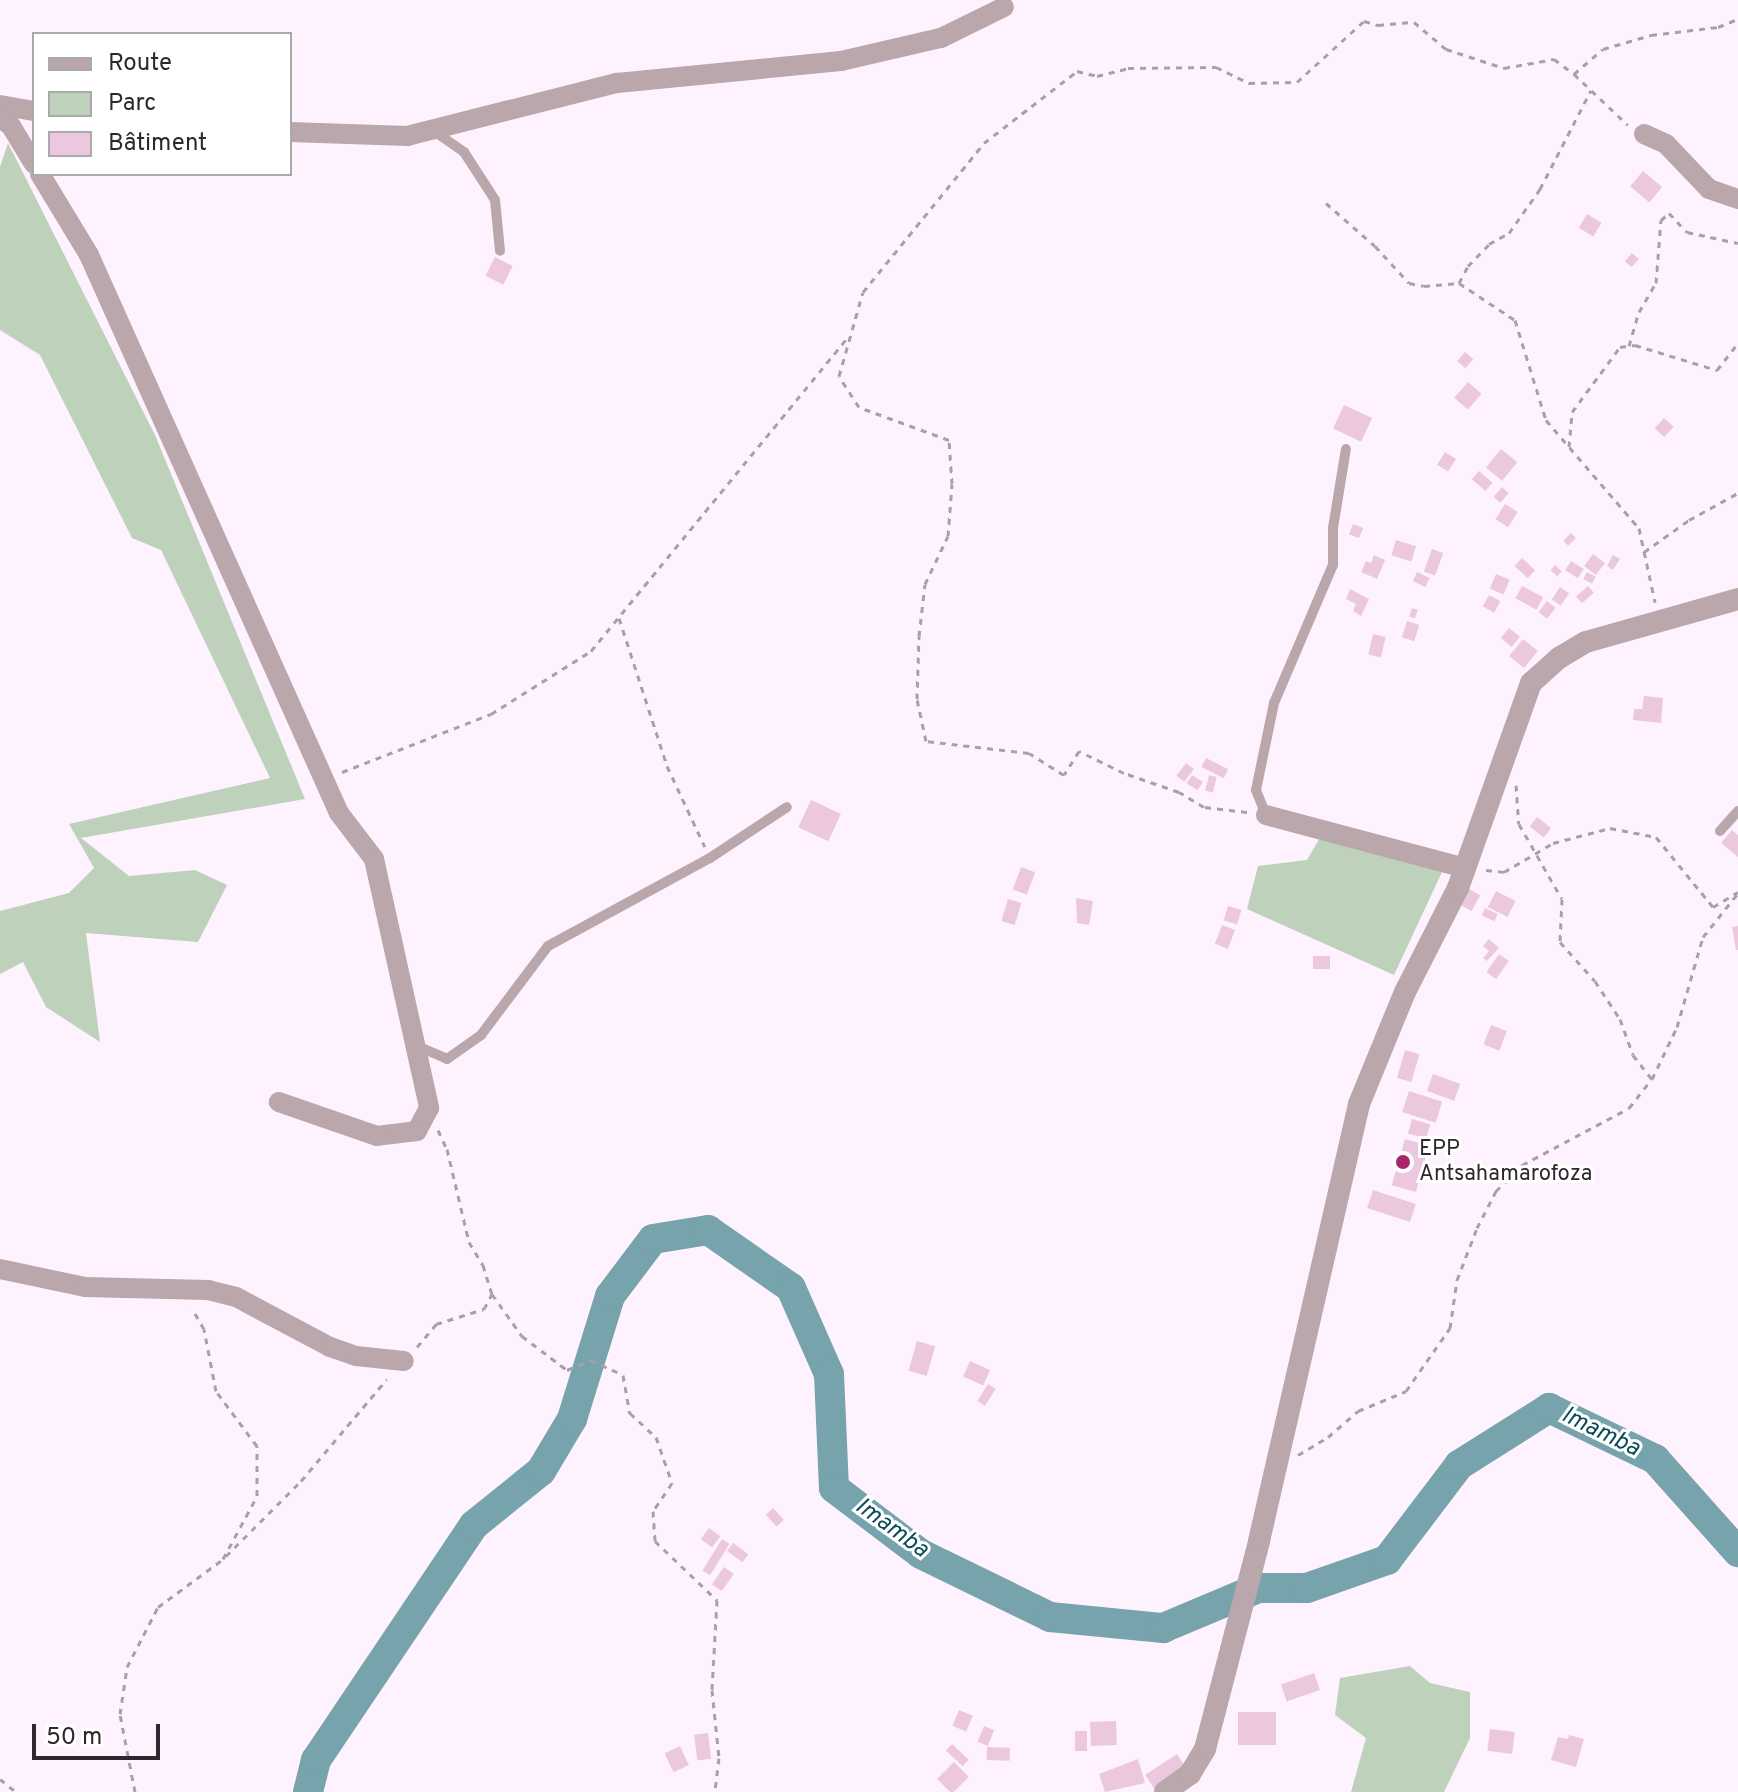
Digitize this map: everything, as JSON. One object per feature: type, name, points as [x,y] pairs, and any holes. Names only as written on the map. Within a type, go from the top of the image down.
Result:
[{"type":"street","points":[[292,132],[407,136],[617,83],[841,61],[941,38],[1004,7]]},
{"type":"street","points":[[0,105],[32,111]]},
{"type":"street","points":[[0,118],[11,126],[32,161]]},
{"type":"street","points":[[1644,134],[1666,144],[1709,189],[1738,199]]},
{"type":"street","points":[[41,176],[89,255],[339,813],[374,859],[429,1108],[417,1131],[377,1136],[279,1102]]},
{"type":"street","points":[[1165,1792],[1190,1774],[1205,1749],[1259,1541],[1359,1104],[1405,992],[1465,868],[1531,683],[1559,658],[1586,642],[1738,599]]},
{"type":"street","points":[[1266,815],[1465,868]]},
{"type":"street","points":[[0,1269],[85,1287],[136,1291],[180,1287],[236,1297],[307,1338],[356,1356],[404,1361]]},
{"type":"lane","points":[[432,129],[464,152],[495,200],[500,251]]},
{"type":"lane","points":[[1266,815],[1256,790],[1274,703],[1333,565],[1333,528],[1346,449]]},
{"type":"lane","points":[[414,1044],[447,1059],[481,1035],[548,946],[710,858],[787,807]]},
{"type":"lane","points":[[1720,831],[1738,811]]},
{"type":"path","points":[[1574,74],[1603,49],[1651,35],[1718,27],[1738,19]]},
{"type":"path","points":[[1266,815],[1204,807],[1179,792],[1124,773],[1079,751],[1064,775],[1029,753],[926,741],[917,699],[919,636],[925,584],[948,536],[952,484],[949,440],[859,407],[839,376],[863,292],[984,143],[1077,71],[1097,76],[1128,68],[1216,67],[1249,83],[1297,82],[1364,21],[1378,25],[1414,22],[1446,49],[1504,68],[1554,59],[1637,133],[1644,134]]},
{"type":"path","points":[[1459,283],[1468,266],[1489,244],[1509,233],[1540,189],[1591,90]]},
{"type":"path","points":[[1326,203],[1375,246],[1409,283],[1424,286],[1459,283],[1515,320],[1546,420],[1639,528],[1660,621]]},
{"type":"path","points":[[1629,346],[1639,312],[1656,283],[1661,220],[1669,213],[1687,232],[1738,243]]},
{"type":"path","points":[[324,779],[491,714],[591,651],[849,337]]},
{"type":"path","points":[[1569,447],[1572,412],[1620,347],[1629,346],[1717,370],[1738,343]]},
{"type":"path","points":[[1644,552],[1689,520],[1738,493]]},
{"type":"path","points":[[619,618],[667,766],[710,858]]},
{"type":"path","points":[[1516,782],[1519,824],[1533,854],[1547,869],[1562,899],[1560,942],[1612,1006],[1633,1055],[1652,1079]]},
{"type":"path","points":[[1465,868],[1504,872],[1553,843],[1610,828],[1656,837],[1713,907],[1738,892]]},
{"type":"path","points":[[1276,1468],[1328,1437],[1358,1411],[1406,1391],[1450,1328],[1457,1280],[1477,1228],[1496,1191],[1522,1165],[1629,1108],[1652,1079],[1677,1027],[1703,937],[1738,892]]},
{"type":"path","points":[[429,1108],[447,1149],[469,1242],[483,1265],[492,1294],[522,1336],[567,1370],[590,1360],[623,1375],[630,1413],[656,1437],[672,1483],[653,1511],[655,1541],[717,1600],[712,1690],[719,1758],[715,1792]]},
{"type":"path","points":[[180,1287],[204,1329],[216,1391],[257,1446],[257,1496],[223,1559]]},
{"type":"path","points":[[135,1792],[120,1714],[127,1667],[158,1607],[223,1559],[301,1481],[367,1399],[436,1324],[484,1309],[492,1294]]},
{"type":"path","points":[[0,1779],[16,1792]]},
{"type":"green space","points":[[8,143],[155,435],[305,799],[81,838],[129,876],[195,870],[227,885],[198,942],[86,933],[100,1042],[46,1007],[23,962],[0,974],[0,911],[69,893],[94,868],[69,824],[270,778],[161,550],[132,538],[40,355],[0,330],[0,167]]},
{"type":"green space","points":[[1322,834],[1442,872],[1394,975],[1247,909],[1258,866],[1307,860]]},
{"type":"green space","points":[[1410,1666],[1430,1683],[1470,1692],[1470,1738],[1444,1792],[1351,1792],[1366,1738],[1335,1715],[1340,1678]]},
{"type":"building","points":[[1643,171],[1662,187],[1649,202],[1630,186]]},
{"type":"building","points":[[1587,214],[1602,223],[1593,236],[1579,228]]},
{"type":"building","points":[[1632,253],[1639,259],[1632,267],[1625,261]]},
{"type":"building","points":[[495,257],[513,266],[503,285],[485,276]]},
{"type":"building","points":[[1465,352],[1473,359],[1465,368],[1457,361]]},
{"type":"building","points":[[1468,382],[1482,394],[1468,410],[1454,398]]},
{"type":"building","points":[[1344,405],[1372,418],[1361,442],[1333,429]]},
{"type":"building","points":[[1664,418],[1674,427],[1664,437],[1655,428]]},
{"type":"building","points":[[1501,449],[1517,462],[1502,481],[1486,468]]},
{"type":"building","points":[[1445,452],[1456,459],[1448,472],[1437,465]]},
{"type":"building","points":[[1479,471],[1493,483],[1485,491],[1472,479]]},
{"type":"building","points":[[1502,487],[1509,493],[1500,503],[1493,497]]},
{"type":"building","points":[[1505,504],[1518,512],[1508,527],[1495,519]]},
{"type":"building","points":[[1353,524],[1363,528],[1359,538],[1349,534]]},
{"type":"building","points":[[1571,533],[1576,538],[1568,546],[1563,541]]},
{"type":"building","points":[[1396,540],[1416,546],[1411,561],[1391,555]]},
{"type":"building","points":[[1432,549],[1443,553],[1435,576],[1424,572]]},
{"type":"building","points":[[1593,554],[1605,563],[1596,575],[1584,566]]},
{"type":"building","points":[[1374,555],[1385,560],[1377,579],[1361,572],[1366,561],[1371,563]]},
{"type":"building","points":[[1613,555],[1620,559],[1613,570],[1607,566]]},
{"type":"building","points":[[1522,558],[1535,570],[1528,578],[1514,566]]},
{"type":"building","points":[[1571,561],[1584,569],[1578,578],[1565,570]]},
{"type":"building","points":[[1555,565],[1562,571],[1557,576],[1550,570]]},
{"type":"building","points":[[1417,572],[1430,578],[1425,587],[1413,581]]},
{"type":"building","points":[[1587,572],[1596,577],[1592,584],[1583,579]]},
{"type":"building","points":[[1496,574],[1510,580],[1504,595],[1490,589]]},
{"type":"building","points":[[1522,586],[1543,597],[1537,610],[1515,598]]},
{"type":"building","points":[[1588,586],[1594,593],[1582,603],[1576,596]]},
{"type":"building","points":[[1560,587],[1569,593],[1561,606],[1552,599]]},
{"type":"building","points":[[1350,589],[1369,599],[1361,616],[1353,611],[1356,604],[1346,599]]},
{"type":"building","points":[[1489,595],[1500,601],[1494,613],[1483,606]]},
{"type":"building","points":[[1547,601],[1556,608],[1547,619],[1538,612]]},
{"type":"building","points":[[1412,608],[1418,610],[1415,618],[1409,617]]},
{"type":"building","points":[[1407,621],[1419,625],[1414,641],[1402,637]]},
{"type":"building","points":[[1509,628],[1520,637],[1512,647],[1501,638]]},
{"type":"building","points":[[1373,634],[1386,637],[1381,657],[1368,654]]},
{"type":"building","points":[[1523,639],[1538,651],[1524,668],[1509,656]]},
{"type":"building","points":[[1644,696],[1663,698],[1661,723],[1633,720],[1634,709],[1642,709]]},
{"type":"building","points":[[1206,758],[1228,769],[1224,778],[1201,767]]},
{"type":"building","points":[[1186,763],[1194,769],[1184,782],[1176,776]]},
{"type":"building","points":[[1192,775],[1203,782],[1198,790],[1187,783]]},
{"type":"building","points":[[1209,775],[1217,777],[1213,792],[1205,791]]},
{"type":"building","points":[[811,800],[841,814],[828,841],[798,827]]},
{"type":"building","points":[[1537,817],[1551,828],[1544,838],[1530,826]]},
{"type":"building","points":[[1732,830],[1738,835],[1738,857],[1721,843]]},
{"type":"building","points":[[1021,867],[1035,872],[1027,895],[1013,890]]},
{"type":"building","points":[[1469,889],[1480,895],[1472,911],[1460,905]]},
{"type":"building","points":[[1496,891],[1516,901],[1507,917],[1488,907]]},
{"type":"building","points":[[1076,898],[1093,901],[1089,925],[1077,923]]},
{"type":"building","points":[[1008,899],[1021,903],[1015,925],[1001,921]]},
{"type":"building","points":[[1228,906],[1241,910],[1237,924],[1224,920]]},
{"type":"building","points":[[1485,908],[1498,914],[1494,921],[1482,915]]},
{"type":"building","points":[[1222,925],[1235,930],[1228,949],[1215,944]]},
{"type":"building","points":[[1738,926],[1738,950],[1736,950],[1732,927]]},
{"type":"building","points":[[1489,939],[1499,948],[1487,961],[1483,958],[1489,951],[1483,946]]},
{"type":"building","points":[[1499,954],[1509,961],[1496,979],[1486,972]]},
{"type":"building","points":[[1313,956],[1330,956],[1330,969],[1313,969]]},
{"type":"building","points":[[1491,1025],[1507,1031],[1499,1051],[1483,1045]]},
{"type":"building","points":[[1405,1050],[1419,1054],[1411,1082],[1397,1078]]},
{"type":"building","points":[[1433,1074],[1460,1084],[1454,1101],[1427,1091]]},
{"type":"building","points":[[1409,1091],[1442,1102],[1435,1123],[1402,1112]]},
{"type":"building","points":[[1412,1119],[1430,1124],[1426,1139],[1408,1133]]},
{"type":"building","points":[[1405,1139],[1429,1146],[1416,1192],[1392,1185]]},
{"type":"building","points":[[1373,1190],[1416,1204],[1410,1222],[1367,1208]]},
{"type":"building","points":[[917,1341],[935,1346],[927,1376],[908,1371]]},
{"type":"building","points":[[970,1361],[990,1370],[983,1385],[963,1377]]},
{"type":"building","points":[[988,1384],[996,1389],[985,1406],[977,1401]]},
{"type":"building","points":[[773,1508],[784,1520],[777,1527],[766,1515]]},
{"type":"building","points":[[709,1528],[720,1536],[712,1548],[701,1539]]},
{"type":"building","points":[[722,1539],[730,1544],[710,1575],[702,1570]]},
{"type":"building","points":[[733,1543],[748,1554],[742,1562],[727,1551]]},
{"type":"building","points":[[724,1567],[734,1574],[722,1591],[712,1584]]},
{"type":"building","points":[[1314,1673],[1320,1690],[1287,1701],[1281,1684]]},
{"type":"building","points":[[959,1710],[973,1716],[966,1732],[952,1726]]},
{"type":"building","points":[[1238,1712],[1276,1712],[1276,1745],[1238,1745]]},
{"type":"building","points":[[1116,1721],[1117,1745],[1091,1746],[1090,1722]]},
{"type":"building","points":[[984,1726],[994,1730],[988,1746],[978,1742]]},
{"type":"building","points":[[1490,1729],[1515,1732],[1512,1754],[1487,1751]]},
{"type":"building","points":[[1075,1731],[1087,1731],[1087,1751],[1075,1751]]},
{"type":"building","points":[[708,1733],[711,1759],[697,1761],[694,1735]]},
{"type":"building","points":[[1569,1735],[1584,1739],[1576,1767],[1551,1760],[1558,1737],[1568,1739]]},
{"type":"building","points":[[952,1744],[969,1760],[963,1766],[946,1751]]},
{"type":"building","points":[[680,1746],[689,1765],[673,1772],[665,1753]]},
{"type":"building","points":[[987,1747],[1010,1748],[1010,1761],[987,1760]]},
{"type":"building","points":[[1177,1754],[1186,1768],[1154,1789],[1145,1775]]},
{"type":"building","points":[[1138,1759],[1145,1783],[1105,1792],[1099,1774]]},
{"type":"building","points":[[954,1762],[969,1777],[954,1792],[937,1779]]},
{"type":"waterway","name":"Imamba","points":[[308,1792],[316,1760],[474,1525],[541,1471],[572,1419],[610,1296],[653,1239],[708,1230],[791,1288],[829,1374],[834,1488],[921,1554],[1050,1617],[1163,1628],[1258,1588],[1307,1588],[1387,1560],[1459,1465],[1549,1408],[1655,1459],[1738,1552]]},
{"type":"place","name":"EPP Antsahamarofoza","points":[[1403,1162]]}]
